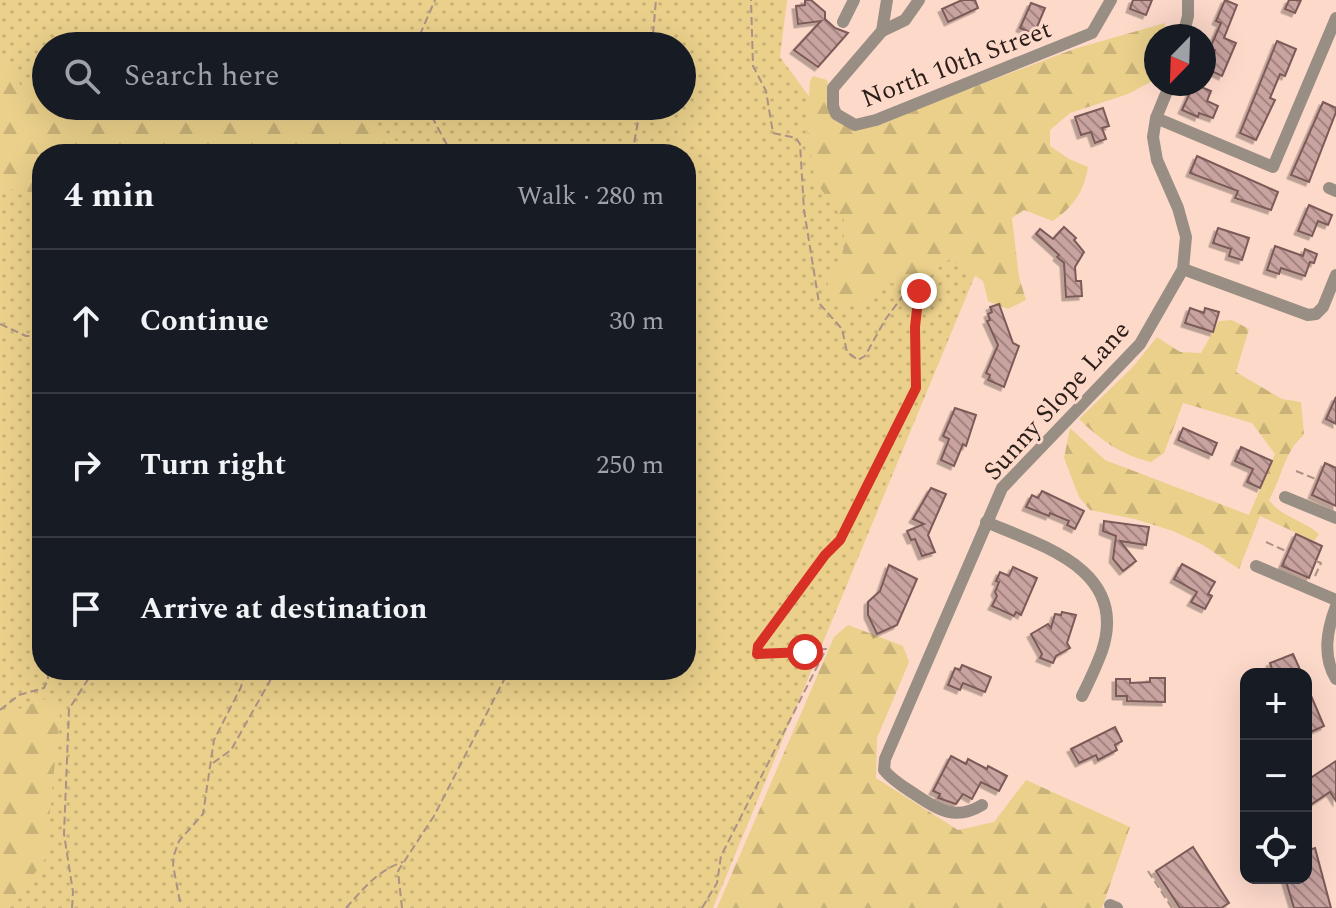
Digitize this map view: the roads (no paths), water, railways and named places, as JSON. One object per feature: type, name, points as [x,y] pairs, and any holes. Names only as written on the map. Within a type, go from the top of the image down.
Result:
[{"type":"street","points":[[843,22],[854,0]]},
{"type":"street","points":[[882,31],[887,0]]},
{"type":"street","points":[[882,31],[905,20],[919,0]]},
{"type":"street","name":"North 10th Street","points":[[882,31],[833,88],[836,114],[855,125],[876,120],[1092,33],[1111,0]]},
{"type":"street","points":[[1186,24],[1188,0]]},
{"type":"street","points":[[1156,118],[1273,167],[1336,18]]},
{"type":"street","name":"Sunny Slope Lane","points":[[982,805],[971,811],[945,813],[892,779],[884,770],[885,759],[1002,488],[1140,344],[1183,269],[1186,237],[1178,208],[1157,160],[1153,137],[1156,118],[1165,96]]},
{"type":"street","points":[[1183,269],[1308,315],[1316,314],[1333,293],[1336,275]]},
{"type":"street","points":[[1285,497],[1336,518]]},
{"type":"street","points":[[986,522],[1056,552],[1082,569],[1106,605],[1107,624],[1102,649],[1082,696]]},
{"type":"street","points":[[1256,566],[1336,600]]},
{"type":"street","points":[[1336,606],[1329,624],[1326,649],[1336,679]]}]
